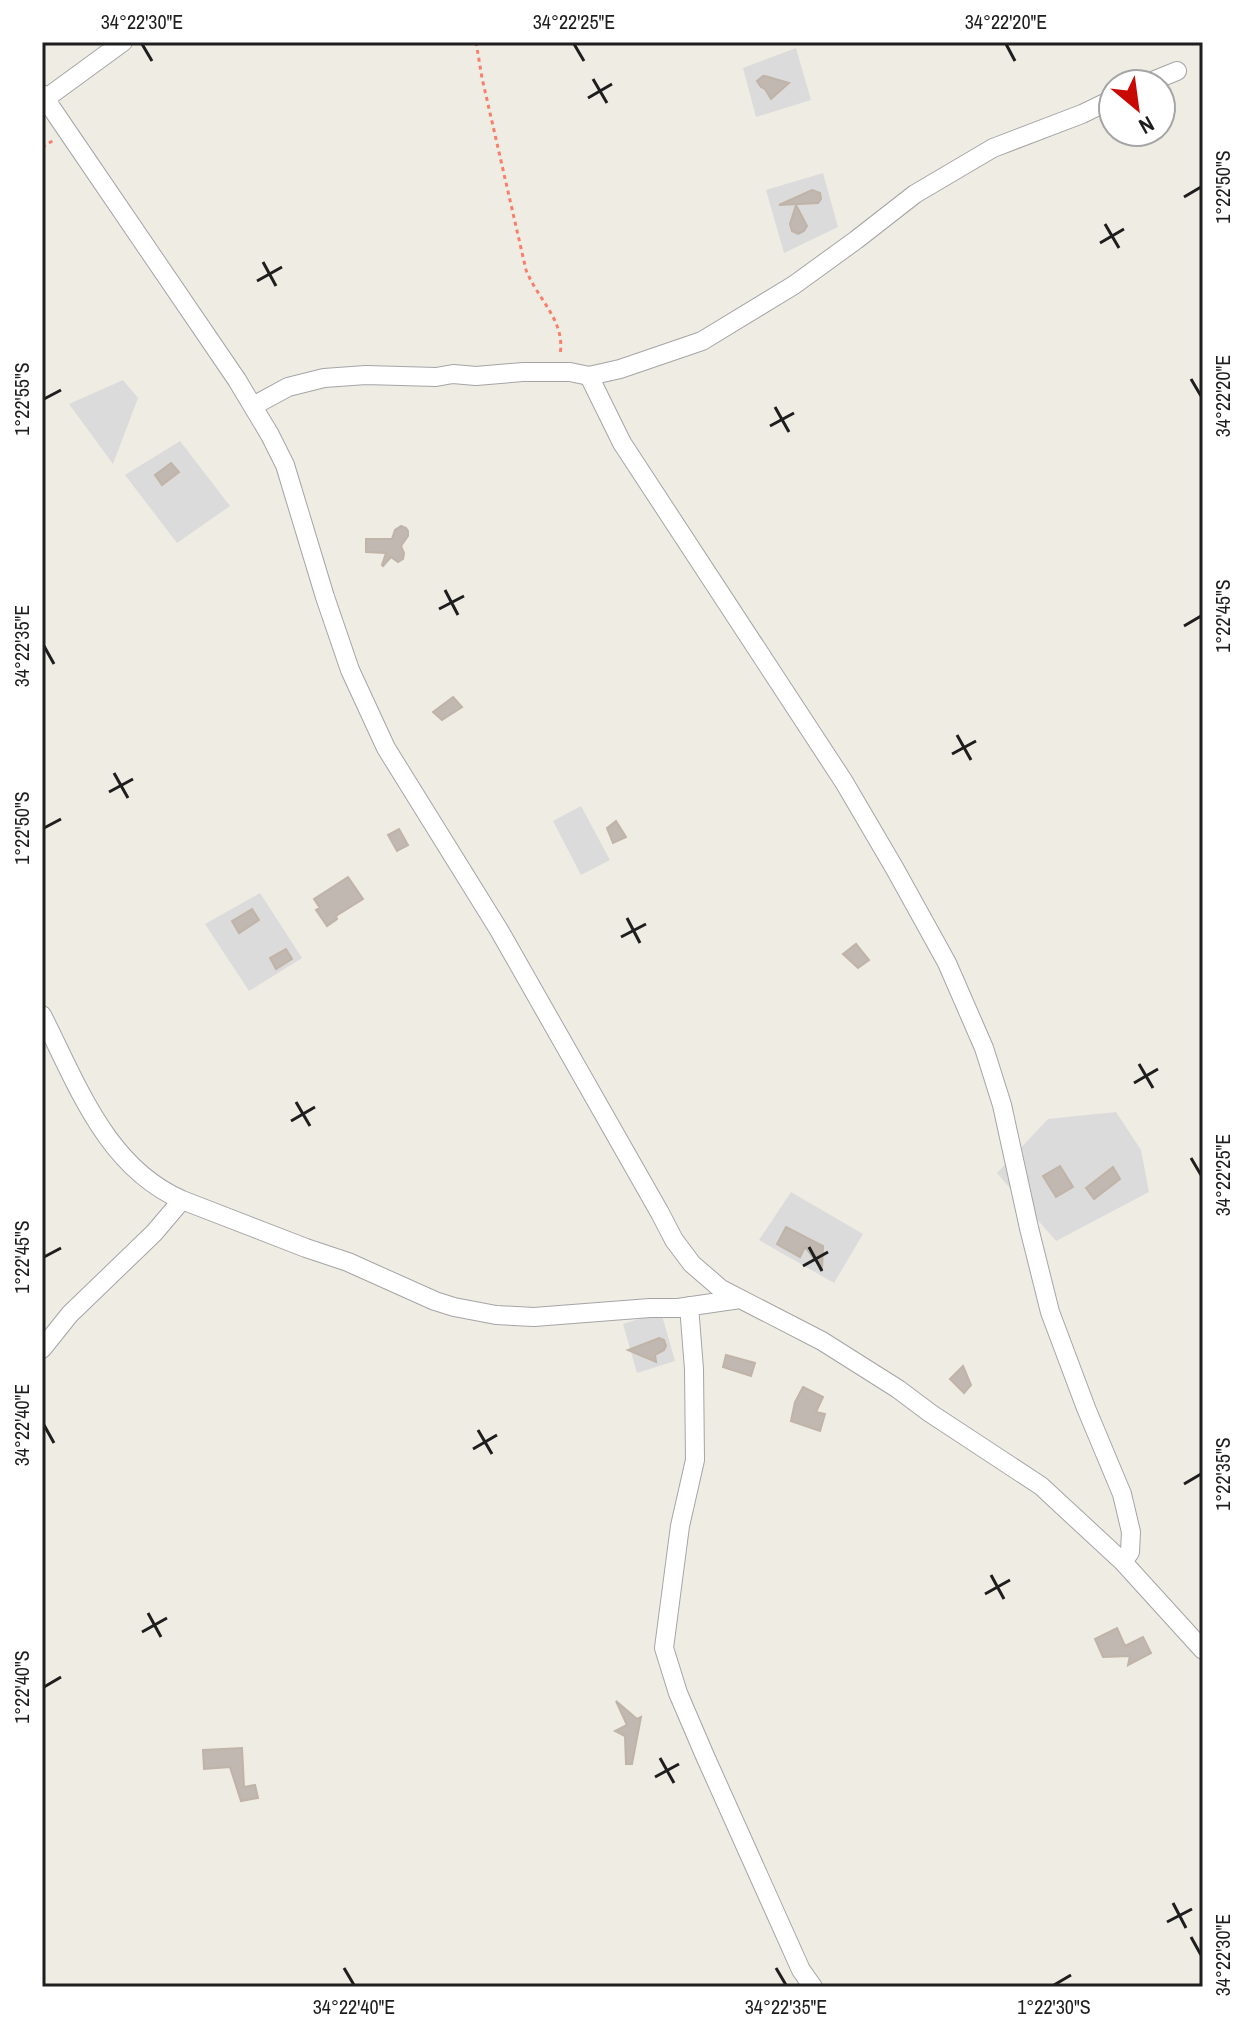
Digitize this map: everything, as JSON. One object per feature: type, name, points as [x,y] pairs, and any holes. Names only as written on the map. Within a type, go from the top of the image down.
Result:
[{"type":"street","points":[[123,42],[44,97],[253,406],[285,465],[350,670],[386,748],[499,930],[674,1240],[692,1264],[721,1289],[822,1341],[1041,1486],[1123,1562],[1203,1650]]},
{"type":"street","points":[[253,406],[288,387],[324,378],[558,372],[589,376],[620,369],[702,341],[794,285],[915,194],[993,148],[1097,107]]},
{"type":"street","points":[[589,376],[622,443],[844,782],[947,963],[984,1048],[1002,1105],[1050,1312],[1122,1494],[1131,1532],[1130,1552],[1123,1562]]},
{"type":"street","points":[[42,1015],[96,1123],[128,1162],[164,1193],[348,1262],[435,1301],[496,1315],[534,1317],[689,1306],[740,1299]]},
{"type":"street","points":[[42,1349],[70,1314],[154,1233],[182,1200]]},
{"type":"street","points":[[689,1306],[694,1369],[695,1460],[680,1526],[664,1648],[678,1693],[705,1756],[801,1970],[813,1987]]},
{"type":"path","points":[[476,42],[526,270],[533,287],[559,327],[562,344],[558,372]]},
{"type":"shaded area","points":[[796,48],[811,100],[756,117],[743,68]]},
{"type":"shaded area","points":[[823,173],[838,227],[784,253],[766,190]]},
{"type":"shaded area","points":[[123,380],[138,398],[113,464],[69,404]]},
{"type":"shaded area","points":[[180,441],[230,506],[177,543],[125,475]]},
{"type":"shaded area","points":[[581,806],[610,860],[581,875],[553,821]]},
{"type":"shaded area","points":[[260,893],[302,958],[249,991],[205,924]]},
{"type":"shaded area","points":[[1116,1112],[1141,1150],[1149,1192],[1056,1241],[997,1173],[1048,1119]]},
{"type":"shaded area","points":[[791,1192],[863,1234],[834,1283],[759,1240]]},
{"type":"shaded area","points":[[661,1312],[675,1361],[637,1373],[623,1324]]},
{"type":"building","points":[[763,76],[789,83],[771,99],[757,81]]},
{"type":"building","points":[[812,190],[820,193],[818,203],[779,205]]},
{"type":"building","points":[[796,205],[807,226],[798,234],[792,231],[790,224]]},
{"type":"building","points":[[171,463],[179,472],[162,485],[155,475]]},
{"type":"building","points":[[401,526],[408,531],[401,546],[403,559],[398,562],[391,557],[383,566],[386,553],[366,552],[366,539],[392,539],[395,530]]},
{"type":"building","points":[[453,697],[462,707],[442,720],[433,712]]},
{"type":"building","points":[[616,821],[626,837],[613,843],[607,828]]},
{"type":"building","points":[[399,829],[408,845],[397,851],[388,835]]},
{"type":"building","points":[[348,877],[363,899],[336,916],[337,919],[327,926],[316,910],[320,908],[314,899]]},
{"type":"building","points":[[252,909],[259,920],[239,933],[232,921]]},
{"type":"building","points":[[856,944],[869,960],[858,968],[843,954]]},
{"type":"building","points":[[286,949],[292,959],[276,969],[270,958]]},
{"type":"building","points":[[1060,1166],[1073,1187],[1056,1197],[1043,1176]]},
{"type":"building","points":[[1113,1167],[1120,1179],[1094,1199],[1086,1188]]},
{"type":"building","points":[[786,1227],[823,1246],[822,1269],[805,1247],[800,1257],[777,1244]]},
{"type":"building","points":[[659,1338],[664,1340],[666,1346],[655,1355],[656,1362],[628,1350]]},
{"type":"building","points":[[726,1355],[755,1363],[751,1376],[723,1367]]},
{"type":"building","points":[[963,1366],[971,1385],[964,1393],[950,1379]]},
{"type":"building","points":[[803,1387],[823,1397],[816,1412],[825,1414],[820,1431],[791,1421],[795,1402]]},
{"type":"building","points":[[1117,1628],[1125,1646],[1143,1637],[1151,1653],[1128,1665],[1130,1656],[1103,1657],[1095,1639]]},
{"type":"building","points":[[616,1701],[637,1719],[641,1717],[632,1764],[626,1764],[625,1736],[615,1731],[627,1725]]},
{"type":"building","points":[[242,1748],[244,1787],[255,1785],[258,1798],[241,1801],[230,1767],[204,1769],[203,1750]]}]
